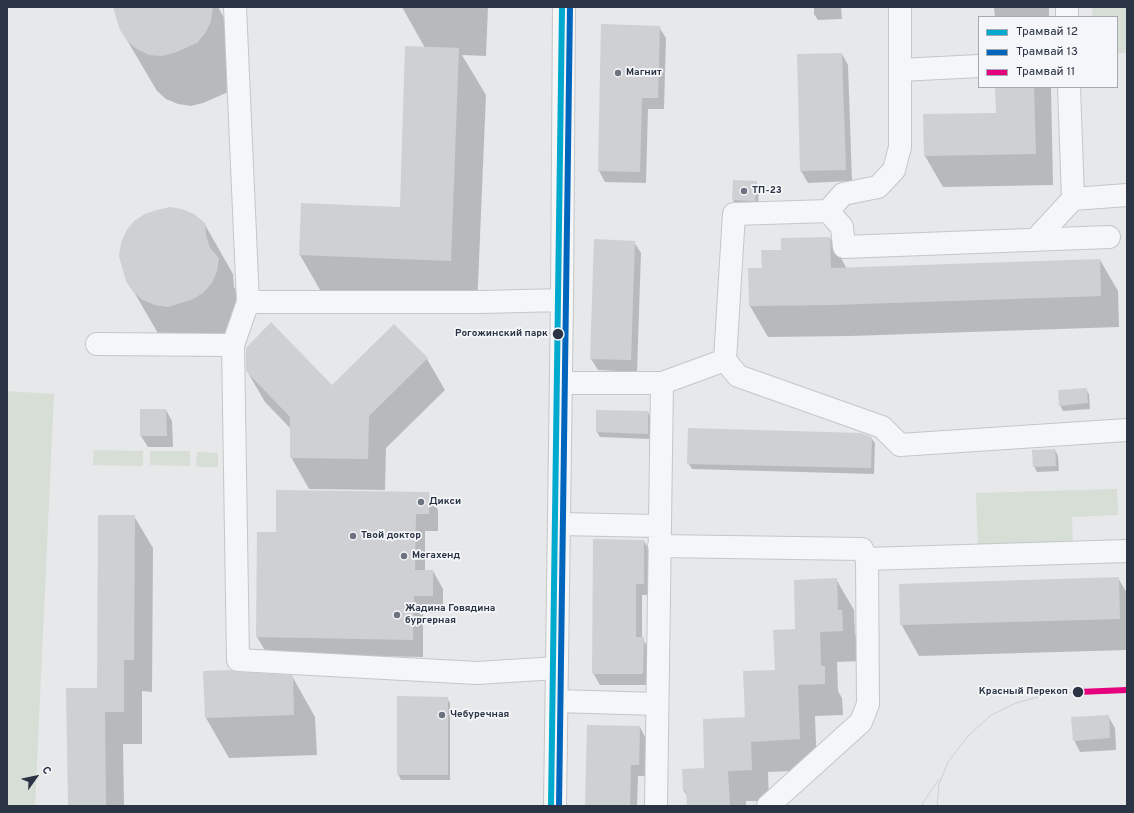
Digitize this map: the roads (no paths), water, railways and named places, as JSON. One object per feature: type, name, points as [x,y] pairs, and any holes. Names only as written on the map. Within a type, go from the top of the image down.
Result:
[{"type":"street","points":[[235,7],[248,302],[233,345],[238,660],[477,673],[557,668]]},
{"type":"street","points":[[555,806],[562,300],[564,7]]},
{"type":"street","points":[[900,7],[900,147],[894,170],[878,187],[843,194],[828,211],[734,214],[725,360],[738,376],[882,427],[900,445],[1127,430]]},
{"type":"street","points":[[900,70],[978,66]]},
{"type":"street","points":[[1069,88],[1073,199]]},
{"type":"street","points":[[1035,240],[1073,199],[1127,195]]},
{"type":"street","points":[[828,211],[842,228],[844,247],[1109,237]]},
{"type":"street","points":[[248,302],[481,302],[562,300]]},
{"type":"street","points":[[97,344],[233,345]]},
{"type":"street","points":[[560,382],[662,383],[725,360]]},
{"type":"street","points":[[656,806],[662,383]]},
{"type":"street","points":[[559,524],[659,536],[862,549],[867,559],[868,704],[861,722],[768,806]]},
{"type":"street","points":[[867,559],[1127,551]]},
{"type":"street","points":[[557,701],[657,704]]},
{"type":"tram line","name":"12","points":[[551,806],[562,7]]},
{"type":"tram line","name":"13","points":[[559,806],[570,7]]},
{"type":"tram line","name":"11","points":[[1078,692],[1127,690]]},
{"type":"tram line","points":[[937,806],[939,784],[948,762],[968,736],[991,715],[1016,703],[1045,695],[1078,692]]},
{"type":"tram line","points":[[921,806],[939,779]]},
{"type":"place","name":"Магнит","points":[[618,73]]},
{"type":"place","name":"ТП-23","points":[[744,191]]},
{"type":"place","name":"Рогожинский парк","points":[[558,334]]},
{"type":"place","name":"Дикси","points":[[421,502]]},
{"type":"place","name":"Твой доктор","points":[[353,536]]},
{"type":"place","name":"Мегахенд","points":[[404,556]]},
{"type":"place","name":"Жадина Говядина бургерная","points":[[397,615]]},
{"type":"place","name":"Красный Перекоп","points":[[1078,692]]},
{"type":"place","name":"Чебуречная","points":[[442,715]]}]
